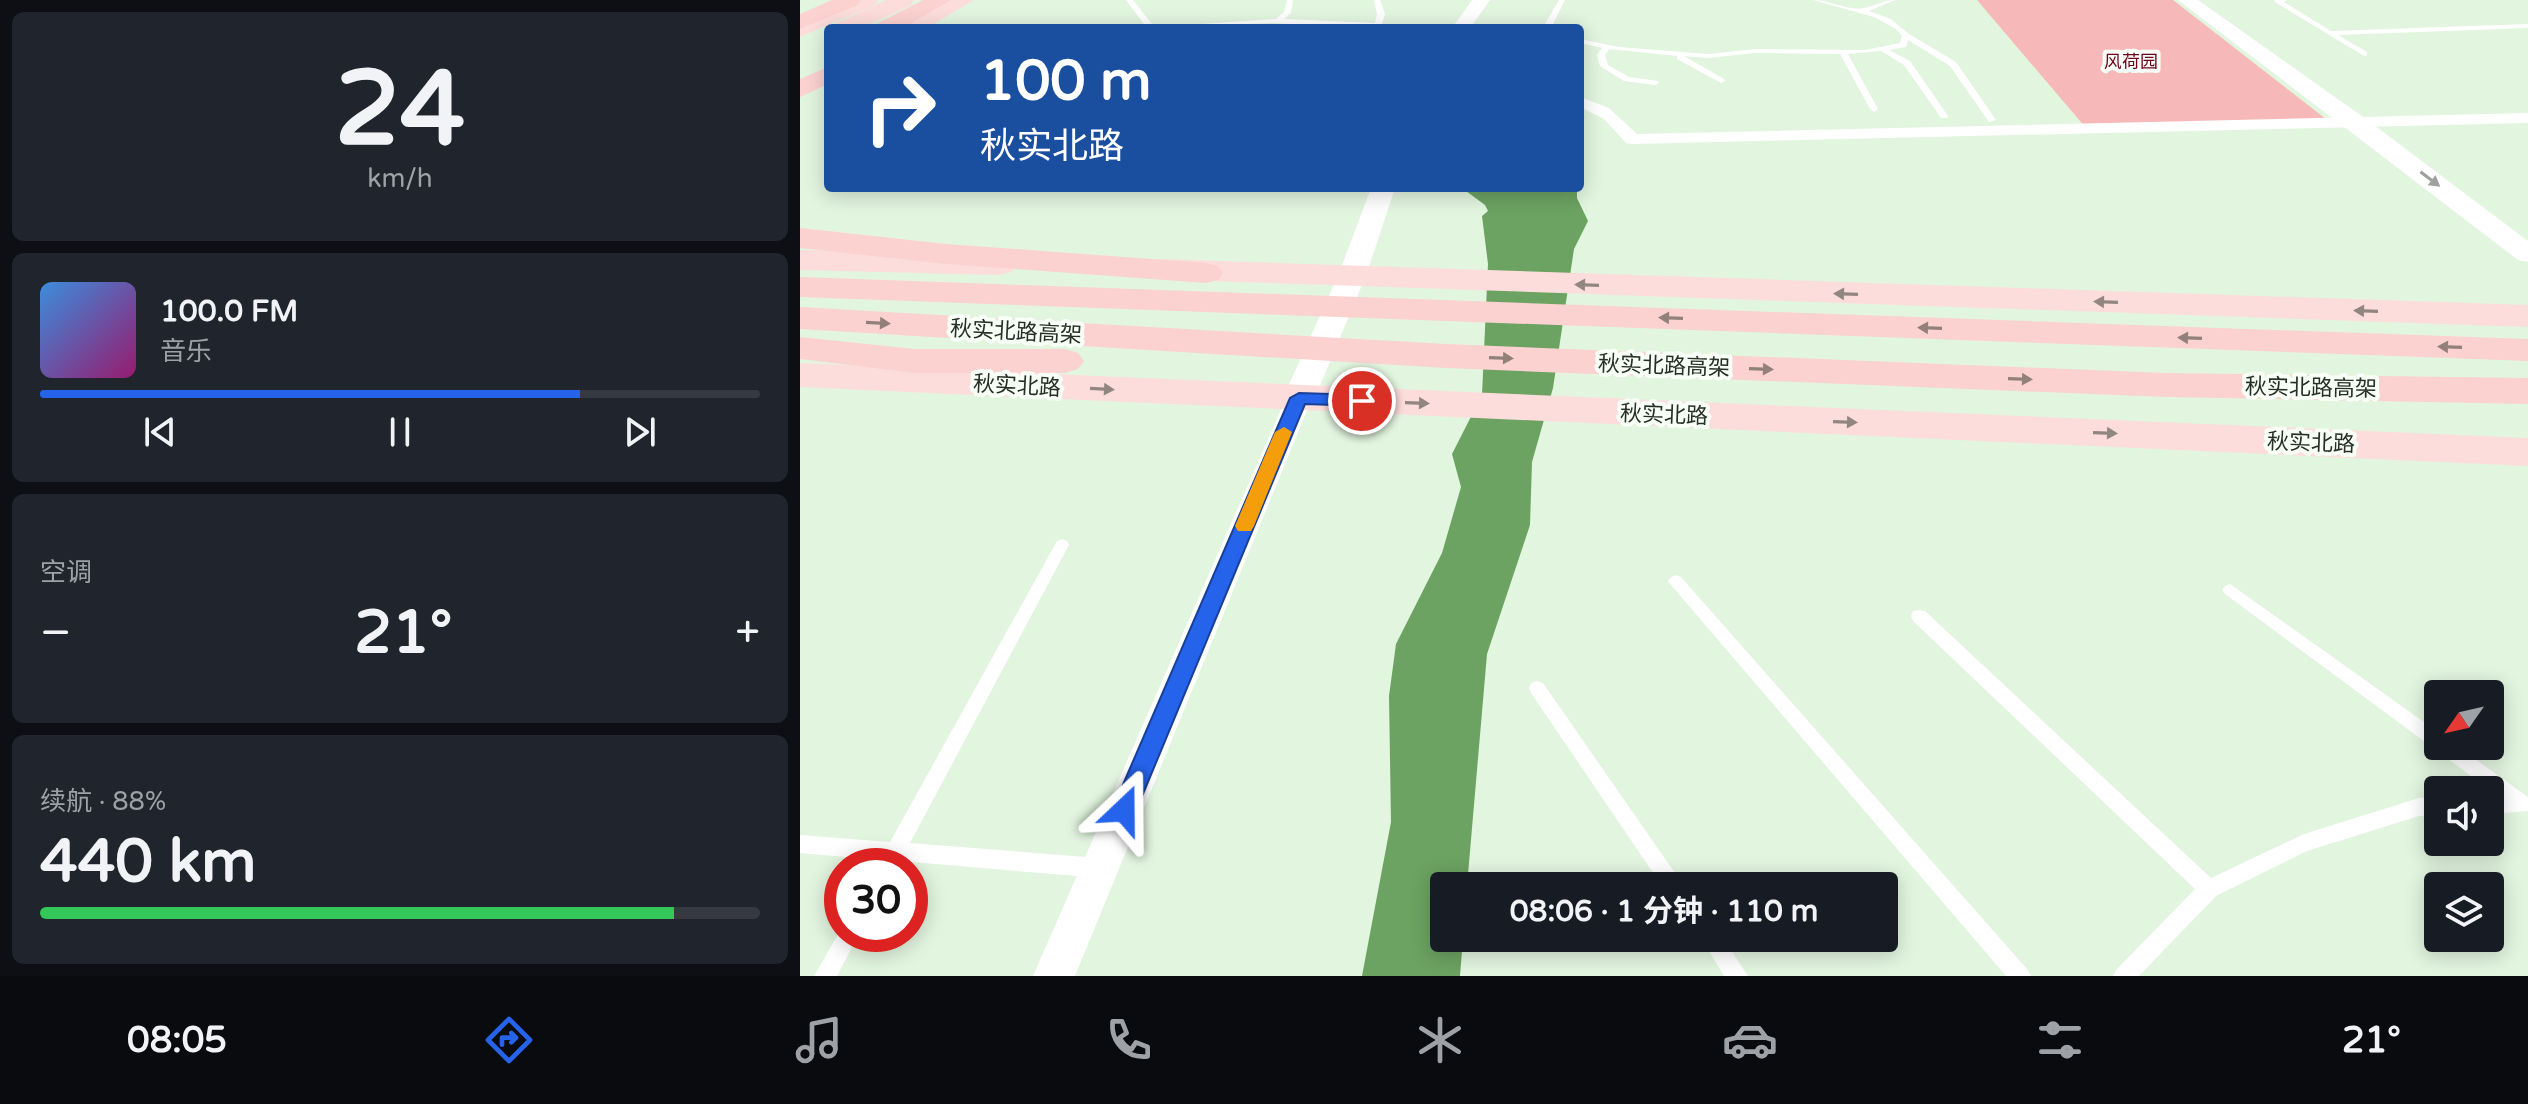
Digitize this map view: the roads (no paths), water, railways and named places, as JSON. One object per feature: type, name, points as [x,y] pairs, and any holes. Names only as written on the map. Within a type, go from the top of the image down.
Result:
[{"type":"highway","points":[[800,11],[828,0]]},
{"type":"highway","points":[[800,22],[850,0]]},
{"type":"highway","points":[[894,24],[940,0]]},
{"type":"highway","points":[[926,24],[962,0]]},
{"type":"highway","points":[[800,72],[824,60]]},
{"type":"highway","points":[[800,87],[824,74]]},
{"type":"highway","points":[[800,238],[946,254],[1438,290],[1483,311]]},
{"type":"highway","name":"秋实北路高架","points":[[800,287],[2528,350]]},
{"type":"highway","name":"秋实北路高架","points":[[800,318],[1446,356],[2166,385],[2528,391]]},
{"type":"highway","points":[[800,348],[915,361],[1201,361],[1389,368],[1446,356]]},
{"type":"highway","points":[[800,374],[915,361]]},
{"type":"main road","points":[[800,30],[867,0]]},
{"type":"main road","points":[[852,24],[903,0]]},
{"type":"main road","points":[[917,24],[962,0]]},
{"type":"main road","points":[[800,49],[824,37]]},
{"type":"main road","points":[[800,260],[1353,273],[1529,283],[2528,316]]},
{"type":"main road","name":"秋实北路","points":[[800,374],[2528,452]]},
{"type":"street","points":[[1464,24],[1481,0]]},
{"type":"street","points":[[2187,0],[2358,124],[2528,254]]},
{"type":"street","points":[[2209,0],[2528,228]]},
{"type":"street","points":[[1584,103],[1615,118],[1632,139],[2528,118]]},
{"type":"street","points":[[1054,976],[1353,273],[1382,192]]},
{"type":"lane","points":[[1129,0],[1148,24]]},
{"type":"lane","points":[[1278,21],[1287,13],[1290,0]]},
{"type":"lane","points":[[1377,0],[1381,14],[1378,24]]},
{"type":"lane","points":[[1549,24],[1562,0]]},
{"type":"lane","points":[[1816,0],[1861,12],[1901,29],[1906,36],[1953,64],[1992,120]]},
{"type":"lane","points":[[1861,12],[1892,0]]},
{"type":"lane","points":[[2284,0],[2277,1],[2364,54]]},
{"type":"lane","points":[[1210,24],[1278,21],[1338,24]]},
{"type":"lane","points":[[2329,33],[2528,26]]},
{"type":"lane","points":[[1584,42],[1676,55],[1884,50],[1903,45],[1906,36]]},
{"type":"lane","points":[[1607,47],[1601,55],[1604,66],[1627,79],[1655,83]]},
{"type":"lane","points":[[1884,50],[1907,63],[1944,116]]},
{"type":"lane","points":[[1842,51],[1874,109]]},
{"type":"lane","points":[[1676,55],[1721,81]]},
{"type":"lane","points":[[897,848],[1062,545]]},
{"type":"lane","points":[[1676,581],[2020,976]]},
{"type":"lane","points":[[2230,590],[2424,732]]},
{"type":"lane","points":[[1919,616],[2209,889]]},
{"type":"lane","points":[[1537,688],[1664,872]]},
{"type":"lane","points":[[2463,760],[2525,804]]},
{"type":"lane","points":[[2504,805],[2525,804]]},
{"type":"lane","points":[[2124,976],[2209,889],[2304,843],[2424,807]]},
{"type":"lane","points":[[800,844],[824,848]]},
{"type":"lane","points":[[928,861],[1100,868]]},
{"type":"lane","points":[[825,976],[839,952]]},
{"type":"lane","points":[[1721,952],[1737,976]]},
{"type":"park label","name":"风荷园","points":[[2131,62]]}]
